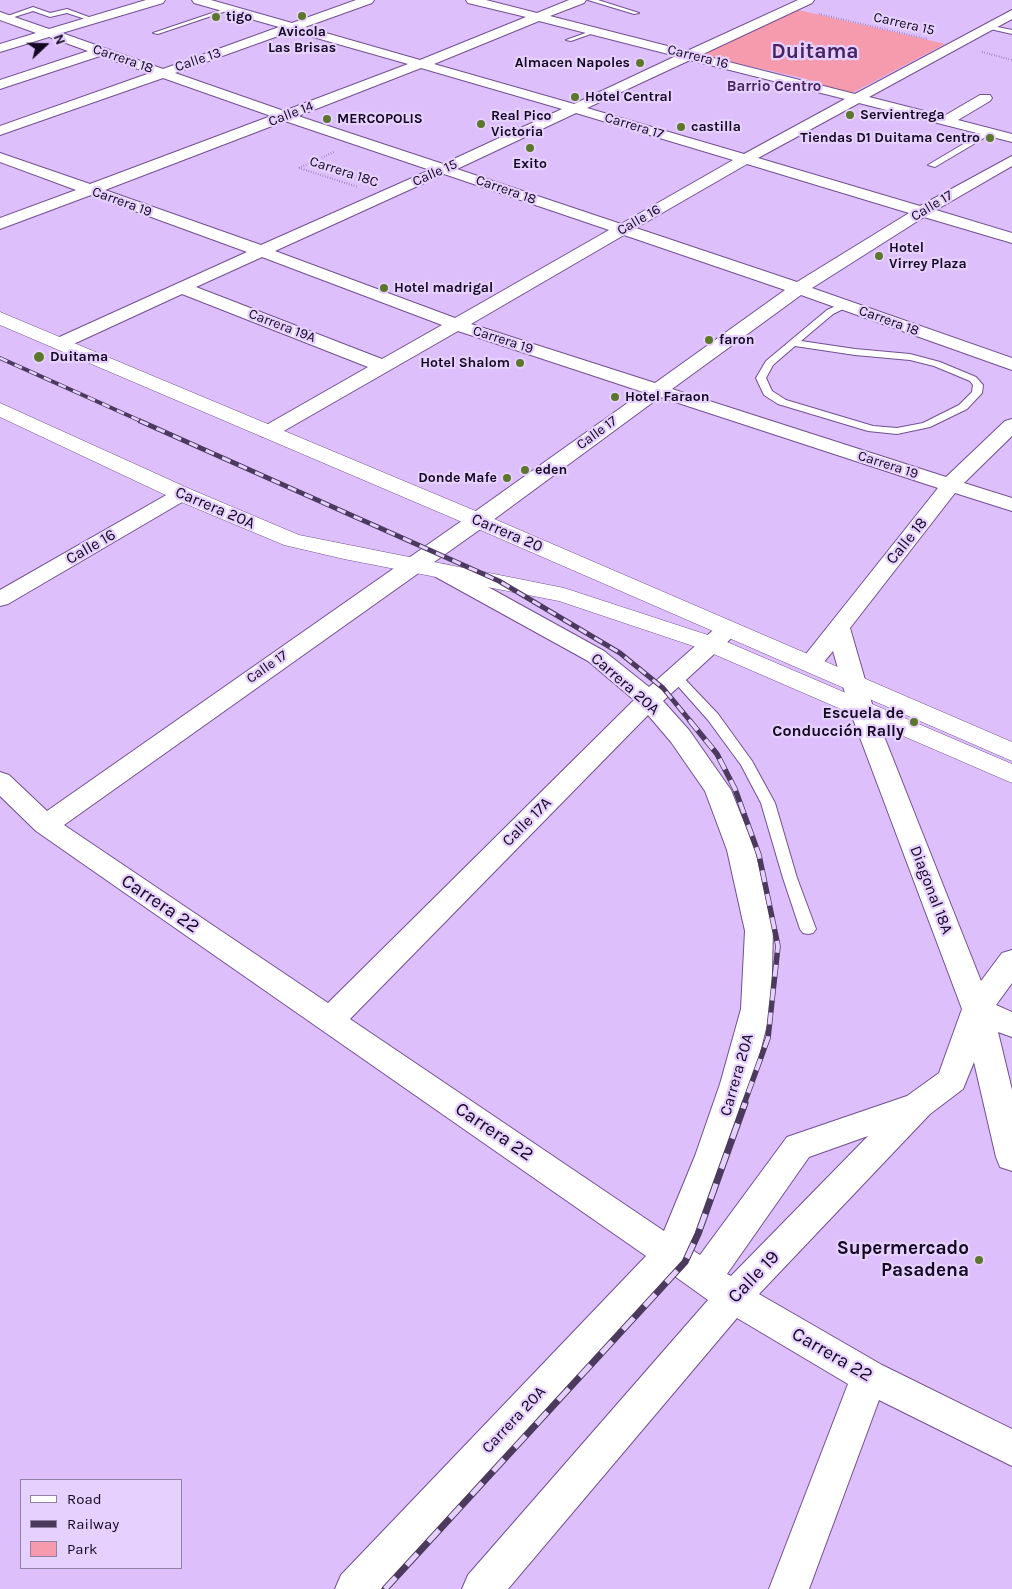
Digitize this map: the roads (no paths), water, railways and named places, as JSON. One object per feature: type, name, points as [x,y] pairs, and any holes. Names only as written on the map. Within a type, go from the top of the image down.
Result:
[{"type":"street","points":[[0,48],[159,0]]},
{"type":"street","name":"Carrera 17","points":[[198,0],[573,108],[1012,238]]},
{"type":"street","name":"Calle 13","points":[[0,131],[368,0]]},
{"type":"street","name":"Carrera 16","points":[[472,0],[1012,138]]},
{"type":"street","name":"Calle 14","points":[[0,224],[421,64],[580,0]]},
{"type":"street","name":"Calle 15","points":[[61,343],[444,169],[808,0]]},
{"type":"street","name":"Calle 16","points":[[268,432],[746,160],[1012,14]]},
{"type":"street","name":"Carrera 18","points":[[2,17],[285,116],[798,288],[1012,364]]},
{"type":"street","points":[[0,85],[101,51]]},
{"type":"street","points":[[946,121],[985,98]]},
{"type":"street","name":"Carrera 19","points":[[0,157],[456,324],[656,391],[1012,505]]},
{"type":"street","name":"Calle 17","points":[[44,825],[476,520],[798,288],[1012,160]]},
{"type":"street","name":"Carrera 19A","points":[[182,288],[382,366]]},
{"type":"street","name":"Carrera 20","points":[[0,318],[582,566],[720,637],[810,664],[1012,752]]},
{"type":"street","name":"Carrera 20A","points":[[0,409],[182,494],[292,540],[564,595],[720,637],[862,711],[1012,774]]},
{"type":"street","name":"Calle 18","points":[[810,664],[950,486],[1012,425]]},
{"type":"street","name":"Calle 16","points":[[0,599],[182,494]]},
{"type":"street","points":[[564,595],[578,590],[586,582],[587,573],[582,566]]},
{"type":"street","name":"Carrera 20A","points":[[355,1589],[672,1253],[711,1156],[736,1084],[756,1009],[759,932],[741,850],[718,790],[680,736],[649,700],[596,656],[442,571]]},
{"type":"street","name":"Diagonal 18A","points":[[838,626],[862,711],[977,1009],[1012,1157]]},
{"type":"street","name":"Calle 17A","points":[[330,1020],[649,700],[720,637]]},
{"type":"street","name":"Carrera 22","points":[[0,781],[44,825],[672,1253],[719,1287],[869,1377],[1012,1448]]},
{"type":"street","name":"Calle 19","points":[[482,1589],[719,1287],[919,1105],[952,1080],[977,1009],[1012,961]]},
{"type":"street","points":[[977,1009],[1012,1025]]},
{"type":"street","points":[[719,1287],[798,1147],[919,1105]]},
{"type":"street","points":[[789,1589],[869,1377]]},
{"type":"lane","points":[[592,0],[636,13]]},
{"type":"lane","points":[[2,17],[33,9],[50,15],[67,11],[94,20]]},
{"type":"lane","points":[[156,33],[229,9]]},
{"type":"lane","points":[[988,27],[1012,32]]},
{"type":"lane","points":[[569,40],[596,31]]},
{"type":"lane","points":[[560,38],[579,43]]},
{"type":"lane","points":[[932,164],[990,132]]},
{"type":"lane","points":[[795,343],[854,352],[910,357],[937,364],[973,379],[978,385],[977,393],[963,407],[926,425],[897,431],[872,429],[782,402],[768,393],[761,378],[769,362],[795,343],[830,312],[844,305]]},
{"type":"lane","points":[[675,676],[713,717],[747,764],[768,803],[790,878],[808,929]]},
{"type":"railway","points":[[0,358],[143,422]]},
{"type":"railway","points":[[140,421],[499,581],[620,653],[663,688],[691,722]]},
{"type":"railway","points":[[690,721],[717,754],[735,789],[759,855],[778,946],[768,1038],[744,1104]]},
{"type":"railway","points":[[385,1589],[685,1262],[698,1234],[745,1103]]},
{"type":"place","name":"Avicola Las Brisas","points":[[302,16]]},
{"type":"place","name":"tigo","points":[[216,17]]},
{"type":"place","name":"Almacen Napoles","points":[[640,63]]},
{"type":"place","name":"Hotel Central","points":[[575,97]]},
{"type":"place","name":"Servientrega","points":[[850,115]]},
{"type":"place","name":"MERCOPOLIS","points":[[327,119]]},
{"type":"place","name":"Real Pico Victoria","points":[[481,124]]},
{"type":"place","name":"castilla","points":[[681,127]]},
{"type":"place","name":"Tiendas D1 Duitama Centro","points":[[990,138]]},
{"type":"place","name":"Exito","points":[[530,148]]},
{"type":"place","name":"Hotel Virrey Plaza","points":[[879,256]]},
{"type":"place","name":"Hotel madrigal","points":[[384,288]]},
{"type":"place","name":"faron","points":[[709,340]]},
{"type":"place","name":"Duitama","points":[[39,357]]},
{"type":"place","name":"Hotel Shalom","points":[[520,363]]},
{"type":"place","name":"Hotel Faraon","points":[[615,397]]},
{"type":"place","name":"eden","points":[[525,470]]},
{"type":"place","name":"Donde Mafe","points":[[507,478]]},
{"type":"place","name":"Escuela de Conducción Rally","points":[[914,722]]},
{"type":"place","name":"Supermercado Pasadena","points":[[979,1260]]},
{"type":"district","name":"Duitama","points":[[815,52]]},
{"type":"district","name":"Barrio Centro","points":[[774,87]]}]
